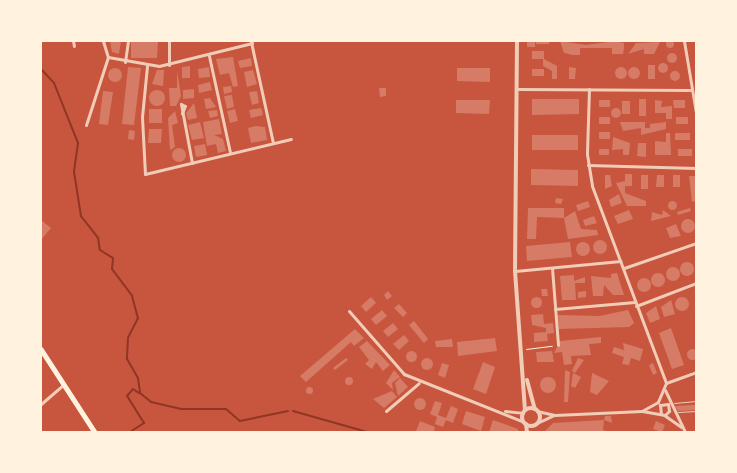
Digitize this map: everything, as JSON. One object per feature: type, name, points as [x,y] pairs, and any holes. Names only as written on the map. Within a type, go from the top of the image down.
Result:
[{"type":"main road","points":[[41,349],[94,432]]},
{"type":"street","points":[[73,41],[74,46]]},
{"type":"street","points":[[86,125],[108,58],[104,41]]},
{"type":"street","points":[[125,62],[128,41]]},
{"type":"street","points":[[169,41],[169,64]]},
{"type":"street","points":[[517,41],[515,271],[525,373],[524,411],[527,432]]},
{"type":"street","points":[[684,41],[696,113]]},
{"type":"street","points":[[108,58],[147,66],[169,64],[209,56],[252,42],[273,143]]},
{"type":"street","points":[[209,56],[230,152]]},
{"type":"street","points":[[147,66],[142,169],[151,175],[230,152],[291,139]]},
{"type":"street","points":[[517,89],[691,90]]},
{"type":"street","points":[[589,89],[588,166],[635,304],[666,383],[661,404],[662,414]]},
{"type":"street","points":[[181,104],[192,163]]},
{"type":"street","points":[[588,166],[696,168]]},
{"type":"street","points":[[624,268],[696,243]]},
{"type":"street","points":[[515,271],[621,261]]},
{"type":"street","points":[[552,268],[558,345]]},
{"type":"street","points":[[555,309],[635,304],[696,283]]},
{"type":"street","points":[[349,311],[397,367],[419,383],[502,411],[525,423],[535,424],[555,415]]},
{"type":"street","points":[[666,383],[696,372]]},
{"type":"street","points":[[525,373],[536,410],[534,432]]},
{"type":"street","points":[[386,411],[419,383]]},
{"type":"street","points":[[41,404],[64,384]]},
{"type":"street","points":[[664,392],[672,403],[684,431]]},
{"type":"street","points":[[642,411],[661,404],[672,403]]},
{"type":"street","points":[[662,414],[669,410],[672,403]]},
{"type":"street","points":[[661,404],[669,410],[676,412]]},
{"type":"street","points":[[502,411],[536,410],[555,415],[642,411],[662,414],[684,431]]},
{"type":"lane","points":[[672,403],[696,401]]},
{"type":"lane","points":[[676,412],[696,411]]},
{"type":"path","points":[[522,350],[558,345]]},
{"type":"building","points":[[670,40],[674,44],[670,48],[666,44]]},
{"type":"building","points":[[110,41],[121,41],[119,54],[112,52]]},
{"type":"building","points":[[131,41],[158,41],[157,58],[131,58]]},
{"type":"building","points":[[527,41],[535,42],[535,47],[527,47]]},
{"type":"building","points":[[536,41],[549,41],[549,44],[536,44]]},
{"type":"building","points":[[560,41],[586,45],[615,41],[624,43],[624,48],[623,54],[612,54],[612,48],[580,48],[580,55],[573,55],[564,53]]},
{"type":"building","points":[[660,42],[654,54],[644,54],[644,49],[628,54],[636,43]]},
{"type":"building","points":[[532,51],[544,51],[544,59],[557,66],[557,79],[552,79],[552,71],[543,66],[543,59],[532,59]]},
{"type":"building","points":[[670,53],[674,53],[677,58],[676,62],[670,63],[667,60],[667,56]]},
{"type":"building","points":[[233,57],[238,86],[233,87],[229,73],[220,75],[216,59]]},
{"type":"building","points":[[251,58],[252,66],[240,68],[238,61]]},
{"type":"building","points":[[661,63],[665,63],[668,68],[667,72],[661,73],[658,70],[658,66]]},
{"type":"building","points":[[648,65],[655,65],[655,79],[648,79]]},
{"type":"building","points":[[190,66],[190,78],[182,78],[182,67]]},
{"type":"building","points":[[128,67],[141,68],[134,125],[122,124]]},
{"type":"building","points":[[209,67],[210,77],[199,78],[198,69]]},
{"type":"building","points":[[569,67],[576,68],[575,79],[569,79]]},
{"type":"building","points":[[621,67],[627,73],[621,79],[615,73]]},
{"type":"building","points":[[632,67],[636,67],[640,73],[636,79],[632,79],[628,75],[628,71]]},
{"type":"building","points":[[115,68],[120,70],[122,75],[120,80],[115,82],[110,80],[108,75],[110,70]]},
{"type":"building","points":[[457,68],[490,68],[490,82],[457,81]]},
{"type":"building","points":[[532,69],[544,69],[544,76],[532,76]]},
{"type":"building","points":[[157,70],[164,70],[163,86],[152,84]]},
{"type":"building","points":[[177,70],[181,96],[176,106],[170,106],[169,88],[177,88]]},
{"type":"building","points":[[253,70],[257,84],[247,87],[244,72]]},
{"type":"building","points":[[673,71],[677,71],[680,76],[679,80],[673,81],[670,78],[670,74]]},
{"type":"building","points":[[210,82],[212,90],[199,93],[198,85]]},
{"type":"building","points":[[231,86],[232,92],[224,94],[223,87]]},
{"type":"building","points":[[379,88],[386,88],[386,96],[380,97]]},
{"type":"building","points":[[194,89],[194,98],[183,99],[183,90]]},
{"type":"building","points":[[157,90],[163,92],[165,98],[163,104],[157,106],[151,104],[149,98],[151,92]]},
{"type":"building","points":[[103,91],[113,92],[108,125],[99,124]]},
{"type":"building","points":[[257,91],[259,103],[252,105],[249,92]]},
{"type":"building","points":[[232,95],[234,107],[227,109],[224,96]]},
{"type":"building","points":[[210,98],[216,107],[206,109],[204,99]]},
{"type":"building","points":[[532,99],[579,99],[579,114],[532,115]]},
{"type":"building","points":[[639,99],[646,99],[646,116],[639,116]]},
{"type":"building","points":[[456,100],[490,100],[489,114],[456,113]]},
{"type":"building","points":[[599,100],[610,100],[610,107],[599,107]]},
{"type":"building","points":[[655,100],[662,101],[661,107],[672,106],[672,119],[666,119],[666,113],[655,113]]},
{"type":"building","points":[[673,100],[685,100],[685,108],[674,108]]},
{"type":"building","points":[[622,101],[630,101],[630,114],[622,114]]},
{"type":"building","points":[[194,103],[197,118],[188,120],[186,113]]},
{"type":"building","points":[[261,108],[263,115],[251,118],[249,110]]},
{"type":"building","points":[[616,108],[621,113],[616,118],[611,113]]},
{"type":"building","points":[[149,109],[162,109],[162,123],[149,123]]},
{"type":"building","points":[[235,109],[238,121],[230,123],[227,111]]},
{"type":"building","points":[[217,110],[218,116],[210,118],[208,111]]},
{"type":"building","points":[[175,111],[178,123],[172,125],[175,147],[170,150],[168,118]]},
{"type":"building","points":[[599,117],[610,117],[610,124],[599,124]]},
{"type":"building","points":[[676,117],[688,117],[688,124],[676,124]]},
{"type":"building","points":[[219,119],[222,134],[214,135],[223,139],[226,151],[218,153],[216,144],[207,146],[203,122]]},
{"type":"building","points":[[200,122],[204,138],[192,140],[188,125]]},
{"type":"building","points":[[620,122],[645,122],[645,128],[650,128],[650,124],[666,122],[666,129],[641,135],[641,128],[623,131]]},
{"type":"building","points":[[256,126],[265,127],[267,140],[251,143],[248,128]]},
{"type":"building","points":[[149,129],[162,129],[161,143],[148,143]]},
{"type":"building","points":[[129,130],[135,131],[134,140],[128,139]]},
{"type":"building","points":[[599,132],[610,132],[610,139],[599,139]]},
{"type":"building","points":[[666,133],[670,133],[671,155],[655,155],[655,141],[666,142]]},
{"type":"building","points":[[675,133],[690,133],[690,140],[675,140]]},
{"type":"building","points":[[532,135],[578,135],[578,150],[532,150]]},
{"type":"building","points":[[613,137],[630,143],[629,155],[623,155],[623,149],[612,150]]},
{"type":"building","points":[[638,143],[646,143],[646,157],[637,156]]},
{"type":"building","points":[[205,144],[207,155],[196,157],[194,146]]},
{"type":"building","points":[[179,148],[184,150],[186,155],[184,160],[179,162],[174,160],[172,155],[174,150]]},
{"type":"building","points":[[599,149],[609,149],[609,155],[599,155]]},
{"type":"building","points":[[678,149],[692,149],[692,156],[678,156]]},
{"type":"building","points":[[531,169],[578,170],[578,186],[531,185]]},
{"type":"building","points":[[625,174],[632,174],[632,186],[625,186],[625,193],[646,201],[646,206],[627,206],[616,183],[625,181]]},
{"type":"building","points":[[605,175],[610,175],[612,186],[605,189]]},
{"type":"building","points":[[641,175],[648,175],[648,189],[641,189]]},
{"type":"building","points":[[657,175],[664,175],[664,187],[656,187]]},
{"type":"building","points":[[673,175],[680,175],[680,187],[673,187]]},
{"type":"building","points":[[689,176],[695,176],[696,201],[692,202]]},
{"type":"building","points":[[619,194],[622,203],[611,207],[609,200]]},
{"type":"building","points":[[556,198],[563,199],[561,204],[555,203]]},
{"type":"building","points":[[588,201],[590,207],[578,211],[576,205]]},
{"type":"building","points":[[672,201],[676,205],[672,209],[668,205]]},
{"type":"building","points":[[528,208],[564,208],[564,218],[537,217],[536,239],[527,239]]},
{"type":"building","points":[[690,208],[691,211],[678,215],[677,212]]},
{"type":"building","points":[[629,210],[633,219],[618,224],[614,216]]},
{"type":"building","points":[[663,210],[671,216],[651,221],[652,212],[662,215]]},
{"type":"building","points":[[575,211],[581,229],[597,230],[598,235],[568,239],[564,218]]},
{"type":"building","points":[[594,216],[597,223],[585,226],[583,220]]},
{"type":"building","points":[[688,219],[693,221],[695,226],[693,231],[688,233],[683,231],[681,226],[683,221]]},
{"type":"building","points":[[41,220],[51,228],[41,240]]},
{"type":"building","points":[[676,224],[681,236],[670,238],[666,228]]},
{"type":"building","points":[[597,240],[603,240],[607,247],[603,254],[597,254],[593,250],[593,244]]},
{"type":"building","points":[[570,242],[572,257],[527,261],[526,246]]},
{"type":"building","points":[[580,242],[586,242],[590,249],[586,256],[580,256],[576,252],[576,246]]},
{"type":"building","points":[[687,262],[692,264],[694,269],[692,274],[687,276],[682,274],[680,269],[682,264]]},
{"type":"building","points":[[673,267],[678,269],[680,274],[678,279],[673,281],[668,279],[666,274],[668,269]]},
{"type":"building","points":[[617,273],[624,295],[613,295],[604,285],[603,296],[593,296],[591,276],[611,278],[611,274]]},
{"type":"building","points":[[658,273],[663,275],[665,280],[663,285],[658,287],[653,285],[651,280],[653,275]]},
{"type":"building","points":[[574,275],[574,281],[585,277],[585,283],[575,283],[576,300],[562,300],[560,276]]},
{"type":"building","points":[[641,278],[647,278],[651,285],[647,292],[641,292],[637,288],[637,282]]},
{"type":"building","points":[[541,289],[547,289],[548,296],[542,296]]},
{"type":"building","points":[[388,291],[392,296],[387,300],[384,295]]},
{"type":"building","points":[[586,291],[586,297],[578,298],[578,292]]},
{"type":"building","points":[[536,296],[542,302],[536,308],[530,302]]},
{"type":"building","points":[[371,297],[376,303],[366,312],[361,306]]},
{"type":"building","points":[[682,297],[687,299],[689,304],[687,309],[682,311],[677,309],[675,304],[677,299]]},
{"type":"building","points":[[671,300],[675,314],[664,317],[661,307]]},
{"type":"building","points":[[399,304],[407,313],[403,317],[394,308]]},
{"type":"building","points":[[656,306],[660,319],[650,323],[646,313]]},
{"type":"building","points":[[382,310],[387,316],[376,325],[371,319]]},
{"type":"building","points":[[628,310],[634,323],[629,327],[559,329],[558,315],[599,316]]},
{"type":"building","points":[[543,314],[544,324],[553,323],[554,333],[547,334],[548,341],[534,342],[534,333],[546,332],[546,328],[532,325],[531,315]]},
{"type":"building","points":[[414,321],[428,339],[424,343],[409,325]]},
{"type":"building","points":[[393,323],[398,329],[388,337],[383,331]]},
{"type":"building","points":[[671,328],[684,365],[672,369],[659,333]]},
{"type":"building","points":[[355,329],[364,338],[354,346],[351,342],[306,382],[300,376]]},
{"type":"building","points":[[404,335],[409,341],[399,350],[393,344]]},
{"type":"building","points":[[601,337],[601,343],[589,344],[591,355],[571,356],[572,364],[564,365],[562,352],[554,353],[560,341]]},
{"type":"building","points":[[495,338],[497,351],[458,356],[457,342]]},
{"type":"building","points":[[452,339],[453,347],[436,347],[435,341]]},
{"type":"building","points":[[367,341],[390,365],[383,371],[376,362],[372,369],[365,364],[369,360],[359,347]]},
{"type":"building","points":[[623,343],[643,349],[640,361],[631,358],[629,365],[622,364],[624,357],[612,353],[614,347],[624,350]]},
{"type":"building","points":[[690,349],[694,349],[697,354],[696,358],[690,359],[687,356],[687,352]]},
{"type":"building","points":[[409,351],[413,351],[416,356],[415,360],[409,361],[406,358],[406,354]]},
{"type":"building","points":[[552,351],[554,362],[537,362],[536,352]]},
{"type":"building","points":[[346,358],[348,360],[335,370],[333,368]]},
{"type":"building","points":[[425,358],[429,358],[433,364],[429,370],[425,370],[421,366],[421,362]]},
{"type":"building","points":[[578,358],[584,360],[575,373],[572,371]]},
{"type":"building","points":[[483,362],[495,367],[486,394],[473,389]]},
{"type":"building","points":[[442,363],[449,365],[445,378],[438,375]]},
{"type":"building","points":[[653,363],[657,373],[653,375],[649,365]]},
{"type":"building","points":[[394,370],[400,377],[392,383],[393,390],[386,383]]},
{"type":"building","points":[[565,370],[570,372],[568,402],[564,402]]},
{"type":"building","points":[[573,373],[581,377],[575,388],[571,386]]},
{"type":"building","points":[[592,373],[609,381],[597,395],[590,392]]},
{"type":"building","points":[[349,377],[353,381],[349,385],[345,381]]},
{"type":"building","points":[[548,377],[556,385],[548,393],[540,385]]},
{"type":"building","points":[[400,378],[408,387],[398,396],[395,383]]},
{"type":"building","points":[[309,386],[313,390],[309,394],[305,390]]},
{"type":"building","points":[[392,391],[397,397],[384,408],[373,399]]},
{"type":"building","points":[[420,398],[426,404],[420,410],[414,404]]},
{"type":"building","points":[[435,401],[442,403],[438,415],[446,418],[451,406],[458,409],[453,423],[446,420],[443,427],[435,424],[437,417],[430,414]]},
{"type":"building","points":[[695,405],[695,410],[678,411],[675,406]]},
{"type":"building","points":[[466,411],[485,417],[481,431],[462,424]]},
{"type":"building","points":[[605,416],[611,416],[612,423],[604,420]]},
{"type":"building","points":[[493,420],[518,429],[518,432],[489,432]]},
{"type":"building","points":[[604,420],[603,430],[610,432],[544,432],[553,423]]},
{"type":"building","points":[[420,421],[435,427],[434,432],[416,431]]},
{"type":"building","points":[[656,421],[665,425],[662,432],[653,429]]},
{"type":"waterway","points":[[41,69],[54,83],[78,143],[74,172],[81,216],[98,238],[100,250],[113,258],[112,269],[132,296],[138,318],[128,338],[127,359],[138,378],[140,393],[151,402],[181,409],[226,409],[240,421],[288,411]]},
{"type":"waterway","points":[[130,432],[144,423],[127,396],[133,389],[139,393]]},
{"type":"waterway","points":[[293,411],[367,432]]}]
